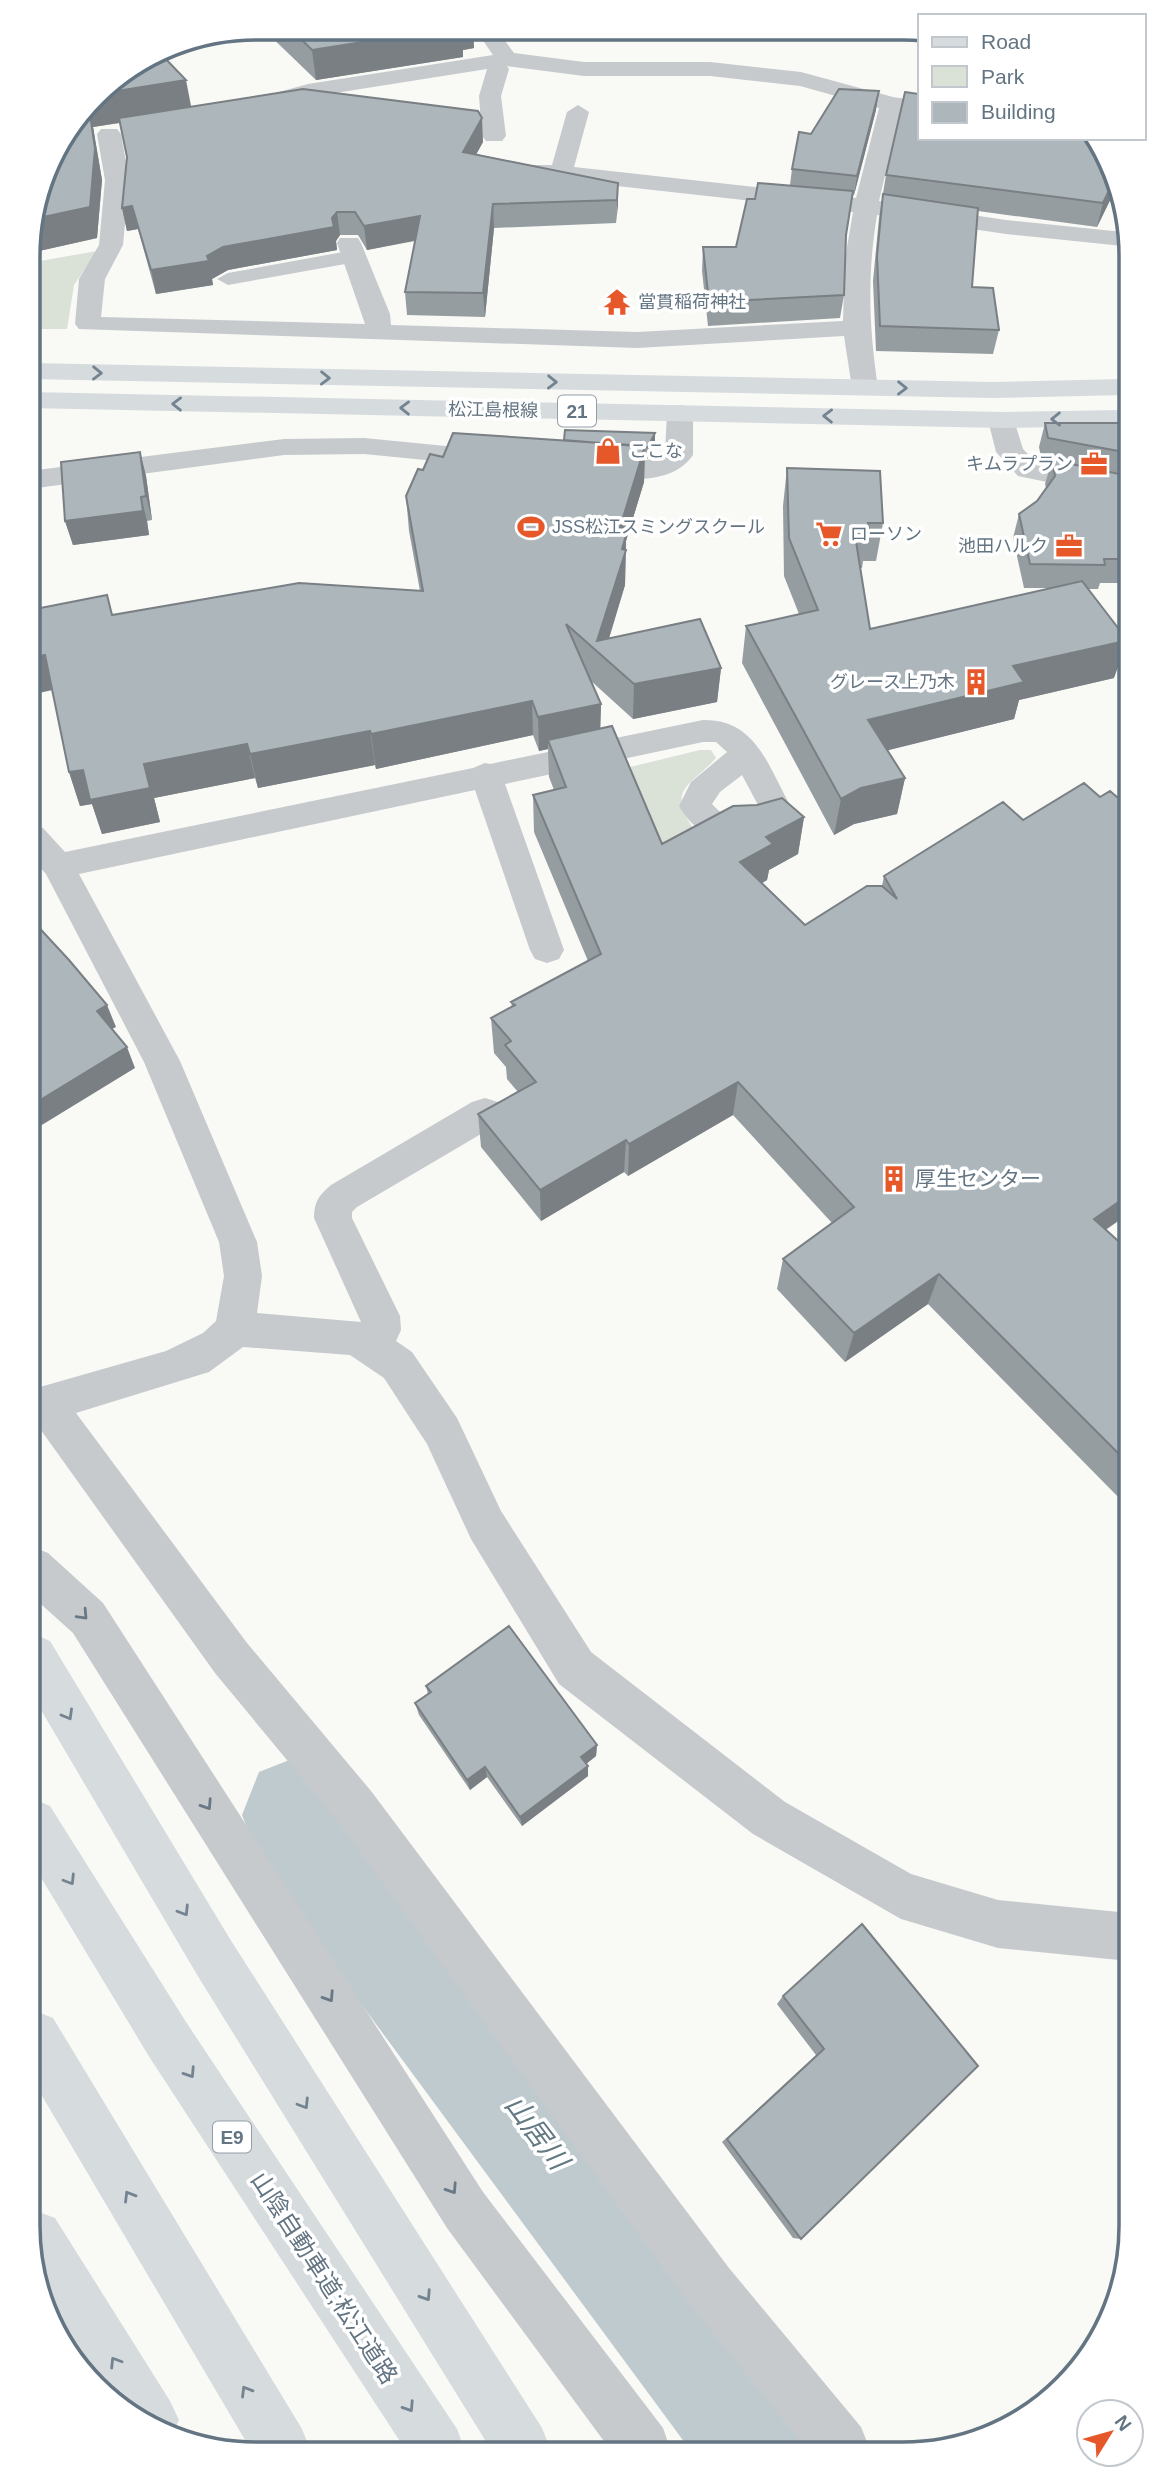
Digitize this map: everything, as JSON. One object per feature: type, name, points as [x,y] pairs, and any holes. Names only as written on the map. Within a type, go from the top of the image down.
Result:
[{"type":"main road","name":"松江島根線","points":[[41,372],[993,390],[1119,387]]},
{"type":"main road","name":"松江島根線","points":[[41,400],[1002,420],[1119,418]]},
{"type":"main road","points":[[40,1667],[134,1830],[518,2442]]},
{"type":"main road","name":"山陰自動車道;松江道路","points":[[40,1832],[168,2040],[432,2442]]},
{"type":"main road","points":[[40,2045],[278,2442]]},
{"type":"main road","points":[[41,2246],[146,2411]]},
{"type":"street","points":[[491,40],[500,60],[490,96],[494,136]]},
{"type":"street","points":[[246,108],[308,91],[500,60],[584,69],[710,69],[801,79],[891,104],[918,108]]},
{"type":"street","points":[[865,388],[856,328],[857,259],[866,206],[891,104]]},
{"type":"street","points":[[561,173],[578,112]]},
{"type":"street","points":[[134,130],[98,136],[117,180],[111,245],[92,279],[88,324],[637,340],[856,328]]},
{"type":"street","points":[[510,168],[866,206],[1006,227],[1118,238]]},
{"type":"street","points":[[352,250],[377,314],[379,331]]},
{"type":"street","points":[[565,464],[653,471],[679,455],[680,413]]},
{"type":"street","points":[[1002,420],[1010,452],[1028,470],[1119,488]]},
{"type":"street","points":[[41,478],[284,447],[364,446],[525,461]]},
{"type":"street","points":[[58,866],[485,774],[703,731],[726,733],[736,740],[744,752]]},
{"type":"street","points":[[485,774],[547,950]]},
{"type":"street","points":[[40,1398],[195,1359],[217,1346],[235,1329],[243,1276],[238,1242],[162,1061],[58,866],[41,847]]},
{"type":"street","points":[[372,1345],[381,1330],[380,1316],[332,1219],[333,1206],[344,1196],[485,1113]]},
{"type":"street","points":[[235,1329],[344,1336],[372,1345],[398,1365],[442,1431],[486,1525],[575,1668],[769,1818],[901,1895],[998,1924],[1118,1936]]},
{"type":"street","points":[[40,1404],[231,1658],[355,1807],[710,2287],[837,2442]]},
{"type":"street","points":[[40,1576],[88,1618],[465,2210],[639,2442]]},
{"type":"lane","points":[[228,279],[352,250]]},
{"type":"green space","points":[[97,251],[74,285],[67,329],[41,329],[41,261]]},
{"type":"green space","points":[[700,750],[711,750],[716,758],[691,781],[682,795],[685,815],[693,828],[652,852],[618,770]]},
{"type":"building","points":[[302,40],[376,40],[312,50]]},
{"type":"building","points":[[167,60],[186,80],[118,91],[148,69]]},
{"type":"building","points":[[303,89],[478,111],[482,118],[463,152],[618,183],[617,200],[493,204],[483,293],[405,292],[420,216],[364,226],[355,212],[337,212],[332,218],[334,227],[223,247],[207,256],[209,261],[151,270],[132,206],[122,208],[127,157],[119,118]]},
{"type":"building","points":[[839,89],[879,91],[857,176],[792,169],[799,132],[811,134]]},
{"type":"building","points":[[905,92],[918,94],[918,140],[1084,140],[1102,173],[1108,192],[1103,203],[886,175]]},
{"type":"building","points":[[91,118],[95,149],[90,207],[44,217],[62,161]]},
{"type":"building","points":[[758,183],[853,191],[846,235],[844,295],[709,302],[703,247],[736,247],[747,199],[755,199]]},
{"type":"building","points":[[883,194],[978,208],[972,287],[993,288],[999,330],[880,326],[877,256]]},
{"type":"building","points":[[1045,423],[1119,423],[1119,451],[1048,438]]},
{"type":"building","points":[[565,430],[655,433],[648,447],[564,440]]},
{"type":"building","points":[[453,433],[645,446],[618,534],[626,535],[622,549],[626,550],[597,641],[700,619],[721,668],[634,684],[566,624],[601,704],[538,717],[532,701],[371,734],[370,731],[250,754],[247,744],[144,764],[150,788],[90,800],[83,770],[69,772],[45,655],[41,656],[41,608],[107,595],[112,615],[299,583],[423,591],[406,496],[418,469],[423,470],[430,454],[443,457]]},
{"type":"building","points":[[140,452],[146,496],[141,497],[143,511],[65,521],[61,462]]},
{"type":"building","points":[[1052,460],[1119,474],[1119,559],[1104,559],[1105,565],[1030,564],[1019,514],[1037,501],[1055,476]]},
{"type":"building","points":[[787,468],[880,471],[883,523],[868,523],[869,530],[854,529],[870,629],[1082,581],[1119,629],[1119,642],[1013,666],[1024,682],[868,720],[905,778],[861,788],[841,799],[746,626],[818,610],[789,538]]},
{"type":"building","points":[[612,726],[662,844],[733,806],[757,805],[782,798],[804,817],[766,837],[773,844],[740,862],[805,925],[867,886],[882,886],[897,899],[884,876],[1003,802],[1023,820],[1084,783],[1100,797],[1110,791],[1119,799],[1119,1202],[1094,1219],[1119,1241],[1118,1453],[939,1274],[854,1333],[783,1259],[854,1207],[738,1082],[629,1144],[626,1140],[540,1190],[478,1114],[536,1082],[505,1045],[511,1041],[491,1018],[515,1005],[511,1002],[601,954],[533,795],[566,787],[548,740]]},
{"type":"building","points":[[41,929],[107,1005],[97,1011],[127,1047],[41,1100]]},
{"type":"building","points":[[509,1626],[597,1745],[581,1757],[588,1766],[520,1817],[485,1767],[467,1780],[415,1703],[431,1692],[426,1686]]},
{"type":"building","points":[[862,1924],[978,2066],[801,2239],[727,2139],[824,2049],[783,1996]]},
{"type":"waterway","name":"山居川","points":[[302,1815],[337,1870],[772,2442]]},
{"type":"place","name":"當貫稲荷神社","points":[[617,302]]},
{"type":"place","name":"ここな","points":[[608,451]]},
{"type":"place","name":"キムラプラン","points":[[1094,464]]},
{"type":"place","name":"JSS松江スミングスクール","points":[[531,527]]},
{"type":"place","name":"ローソン","points":[[829,534]]},
{"type":"place","name":"池田ハルク","points":[[1069,546]]},
{"type":"place","name":"グレース上乃木","points":[[976,682]]},
{"type":"place","name":"厚生センター","points":[[894,1179]]}]
